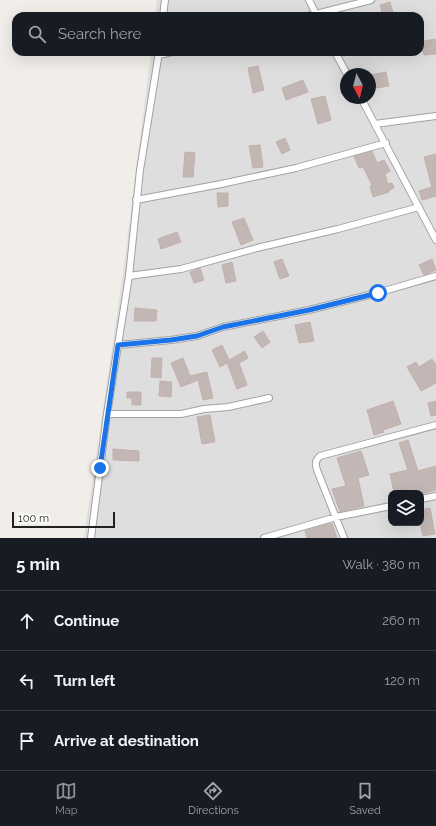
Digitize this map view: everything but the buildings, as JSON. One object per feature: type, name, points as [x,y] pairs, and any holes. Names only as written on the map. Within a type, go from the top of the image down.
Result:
[{"type":"street","points":[[164,12],[165,0]]},
{"type":"street","points":[[309,0],[315,12]]},
{"type":"street","points":[[327,12],[371,0]]},
{"type":"street","points":[[91,538],[107,414],[129,276],[136,200],[159,56]]},
{"type":"street","points":[[337,56],[344,68]]},
{"type":"street","points":[[363,104],[386,143],[436,240]]},
{"type":"street","points":[[375,124],[436,116]]},
{"type":"street","points":[[136,200],[289,169],[386,143]]},
{"type":"street","points":[[129,276],[181,269],[419,207]]},
{"type":"street","points":[[118,345],[197,336],[223,327],[309,310],[378,293],[436,276]]},
{"type":"street","points":[[107,414],[181,414],[204,409],[228,408],[269,398]]},
{"type":"street","points":[[344,538],[316,470],[315,463],[317,459],[320,456],[436,425]]},
{"type":"street","points":[[424,498],[436,496]]},
{"type":"street","points":[[264,538],[336,517],[388,507]]},
{"type":"shaded area","points":[[157,0],[436,0],[436,538],[84,538],[123,274],[150,56],[424,56],[424,12],[156,12]]},
{"type":"route","points":[[100,468],[118,345],[197,336],[223,327],[309,310],[378,293]]}]
